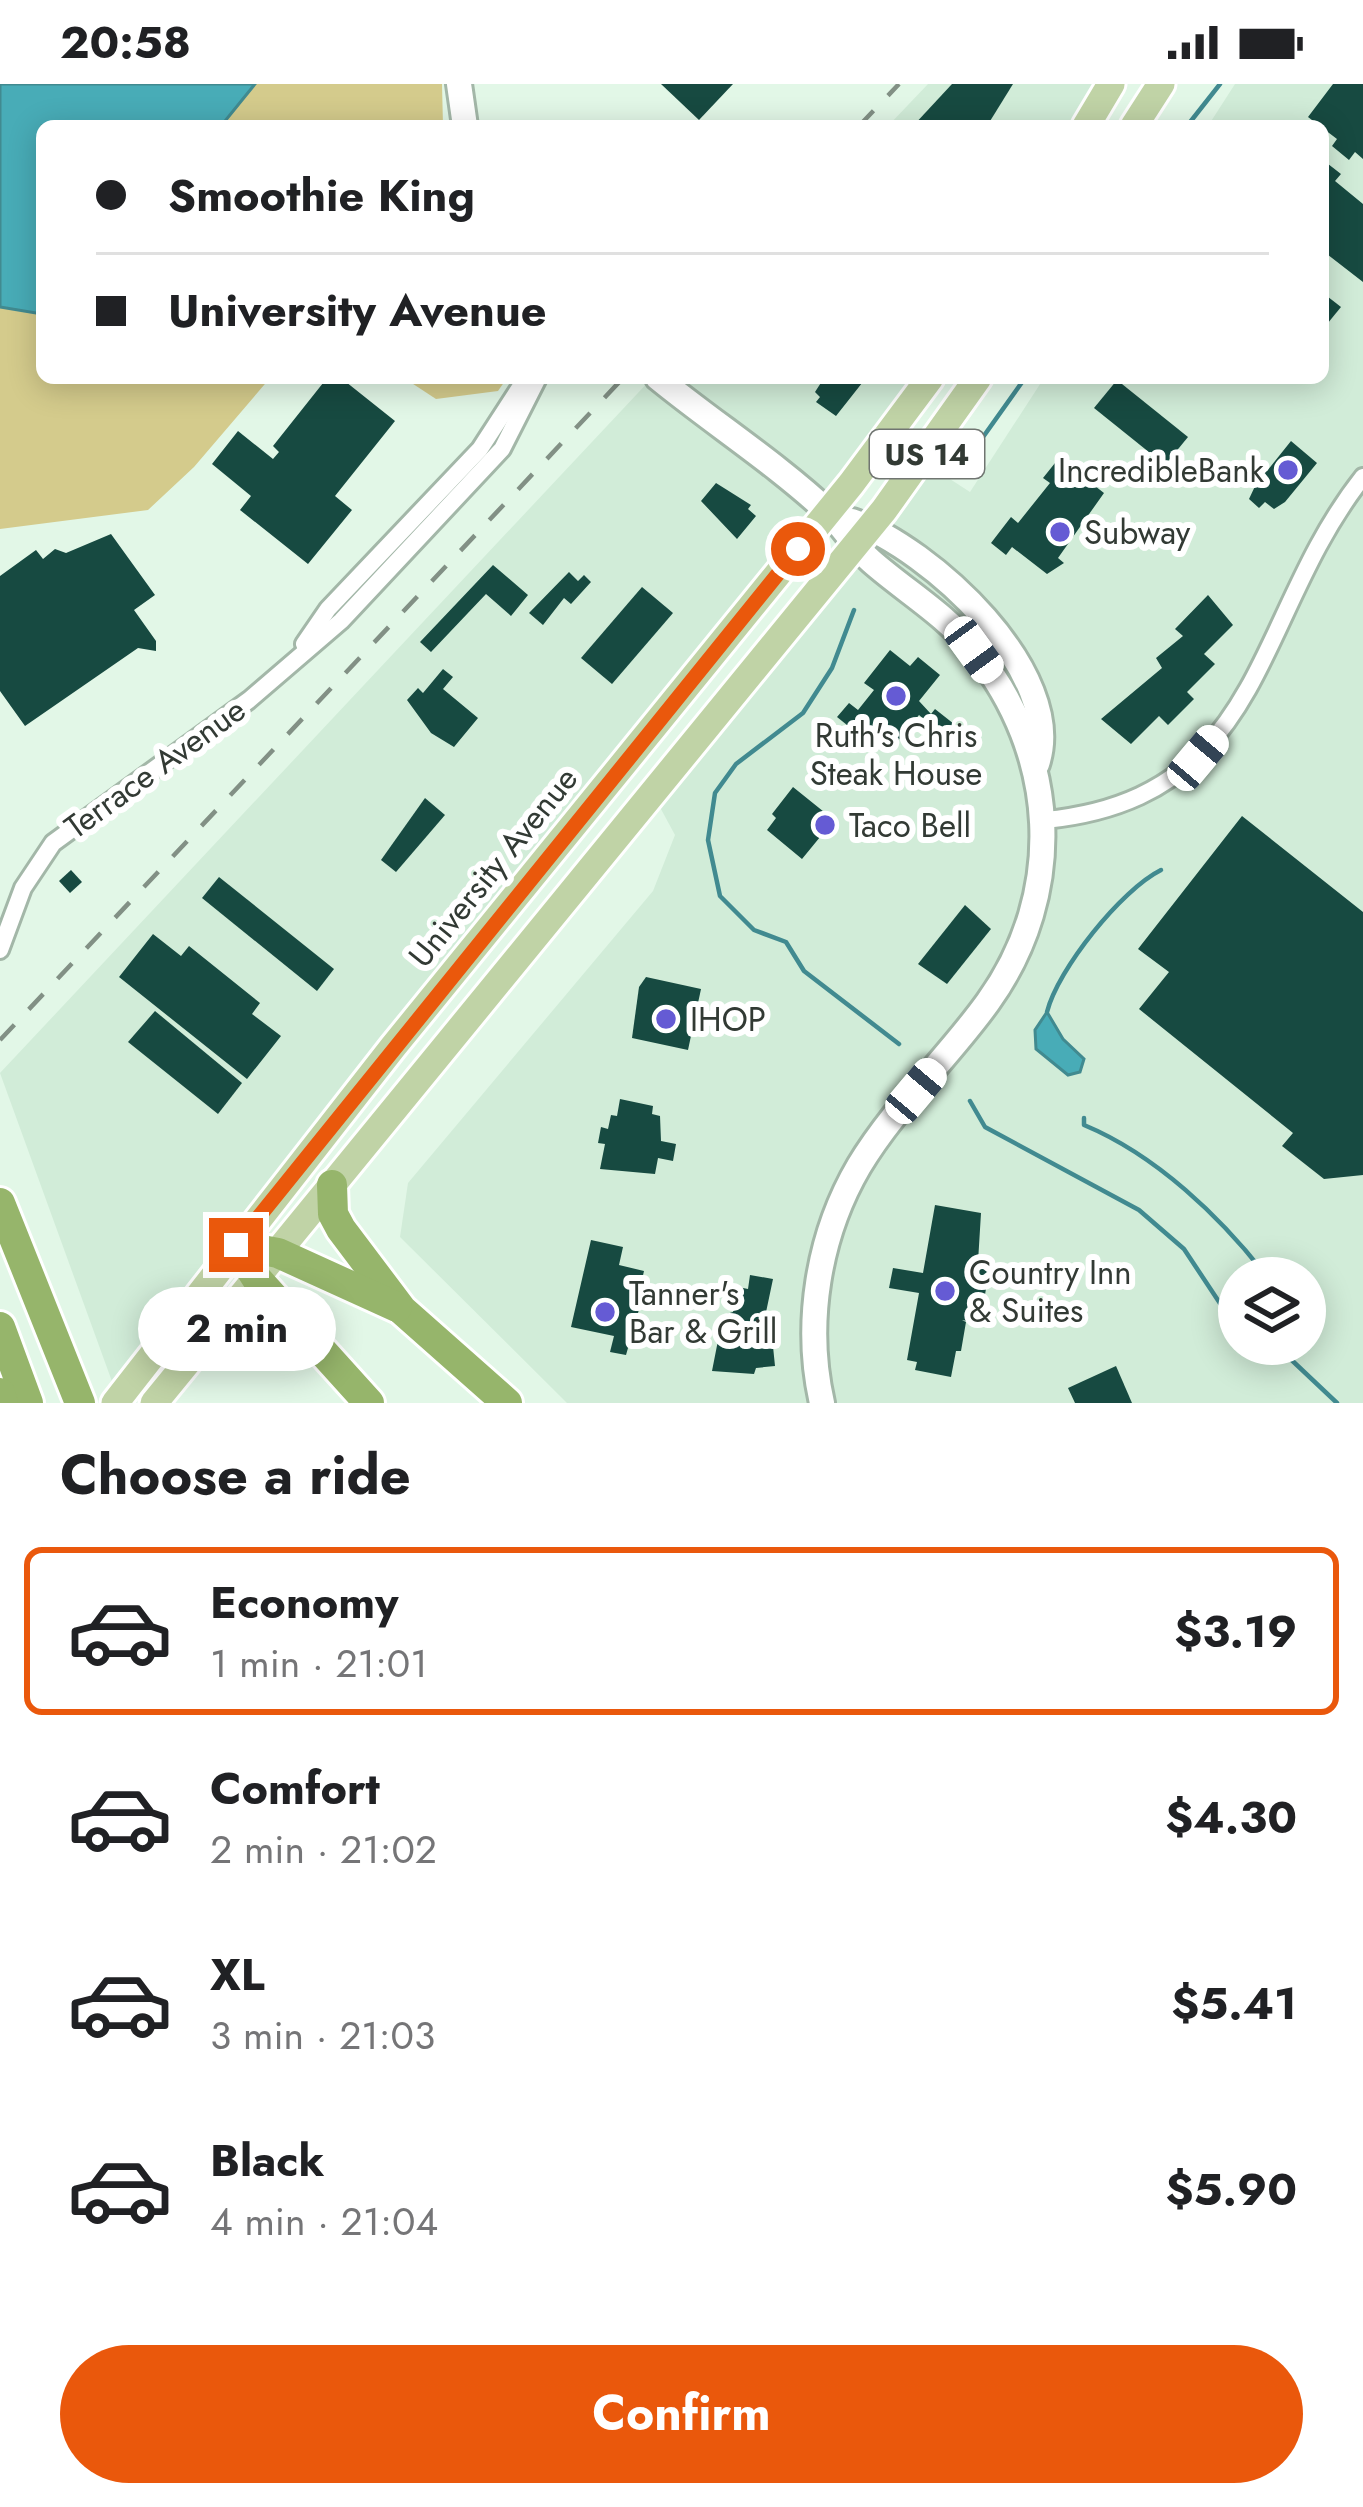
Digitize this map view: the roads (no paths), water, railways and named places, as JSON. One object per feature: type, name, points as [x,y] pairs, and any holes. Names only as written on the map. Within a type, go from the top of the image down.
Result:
[{"type":"highway","points":[[332,1185],[333,1214],[340,1229],[402,1310],[507,1403]]},
{"type":"highway","points":[[0,1203],[79,1401]]},
{"type":"highway","points":[[236,1245],[278,1253],[402,1310]]},
{"type":"highway","points":[[236,1245],[256,1279],[369,1403]]},
{"type":"highway","points":[[0,1328],[28,1403]]},
{"type":"highway","points":[[0,1393],[3,1403]]},
{"type":"main road","points":[[1090,120],[1112,84]]},
{"type":"main road","points":[[1138,120],[1161,84]]},
{"type":"main road","name":"University Avenue","points":[[115,1403],[236,1245],[925,384]]},
{"type":"main road","name":"US 14","points":[[154,1403],[863,536],[975,384]]},
{"type":"street","points":[[460,84],[464,120]]},
{"type":"street","name":"Terrace Avenue","points":[[293,659],[328,608],[480,449],[522,384]]},
{"type":"street","name":"Terrace Avenue","points":[[0,950],[23,888],[52,843],[249,700],[341,621],[502,449],[535,384]]},
{"type":"street","points":[[666,384],[863,536],[974,650],[999,687],[1037,764],[1045,820],[1035,906],[1015,957],[972,1024],[872,1147],[833,1222],[816,1308],[822,1403]]},
{"type":"street","points":[[1045,820],[1127,802],[1163,786],[1198,758],[1260,671],[1332,517],[1363,477]]},
{"type":"water","points":[[0,84],[255,84],[226,120],[36,120],[36,313],[0,307]]},
{"type":"water","points":[[1047,1012],[1063,1039],[1084,1059],[1080,1072],[1068,1075],[1036,1049],[1035,1030]]},
{"type":"waterway","points":[[1192,120],[1220,84]]},
{"type":"waterway","points":[[956,475],[1021,384]]},
{"type":"waterway","points":[[854,610],[832,668],[803,713],[736,764],[715,793],[708,840],[720,896],[754,930],[786,942],[804,971],[899,1044]]},
{"type":"waterway","points":[[1047,1012],[1064,974],[1093,932],[1128,895],[1161,870]]},
{"type":"waterway","points":[[970,1101],[985,1127],[1139,1210],[1184,1249],[1218,1300]]},
{"type":"waterway","points":[[1084,1118],[1084,1125],[1137,1153],[1185,1190],[1250,1257]]},
{"type":"waterway","points":[[1297,1365],[1337,1403]]},
{"type":"railway","points":[[865,120],[899,84]]},
{"type":"railway","points":[[0,1040],[617,384]]},
{"type":"place","name":"IncredibleBank","points":[[1288,470]]},
{"type":"place","name":"Subway","points":[[1060,532]]},
{"type":"place","name":"Ruth's Chris Steak House","points":[[896,696]]},
{"type":"place","name":"Taco Bell","points":[[825,825]]},
{"type":"place","name":"IHOP","points":[[666,1019]]},
{"type":"place","name":"Country Inn & Suites","points":[[945,1291]]},
{"type":"place","name":"Tanner's Bar & Grill","points":[[605,1312]]}]
